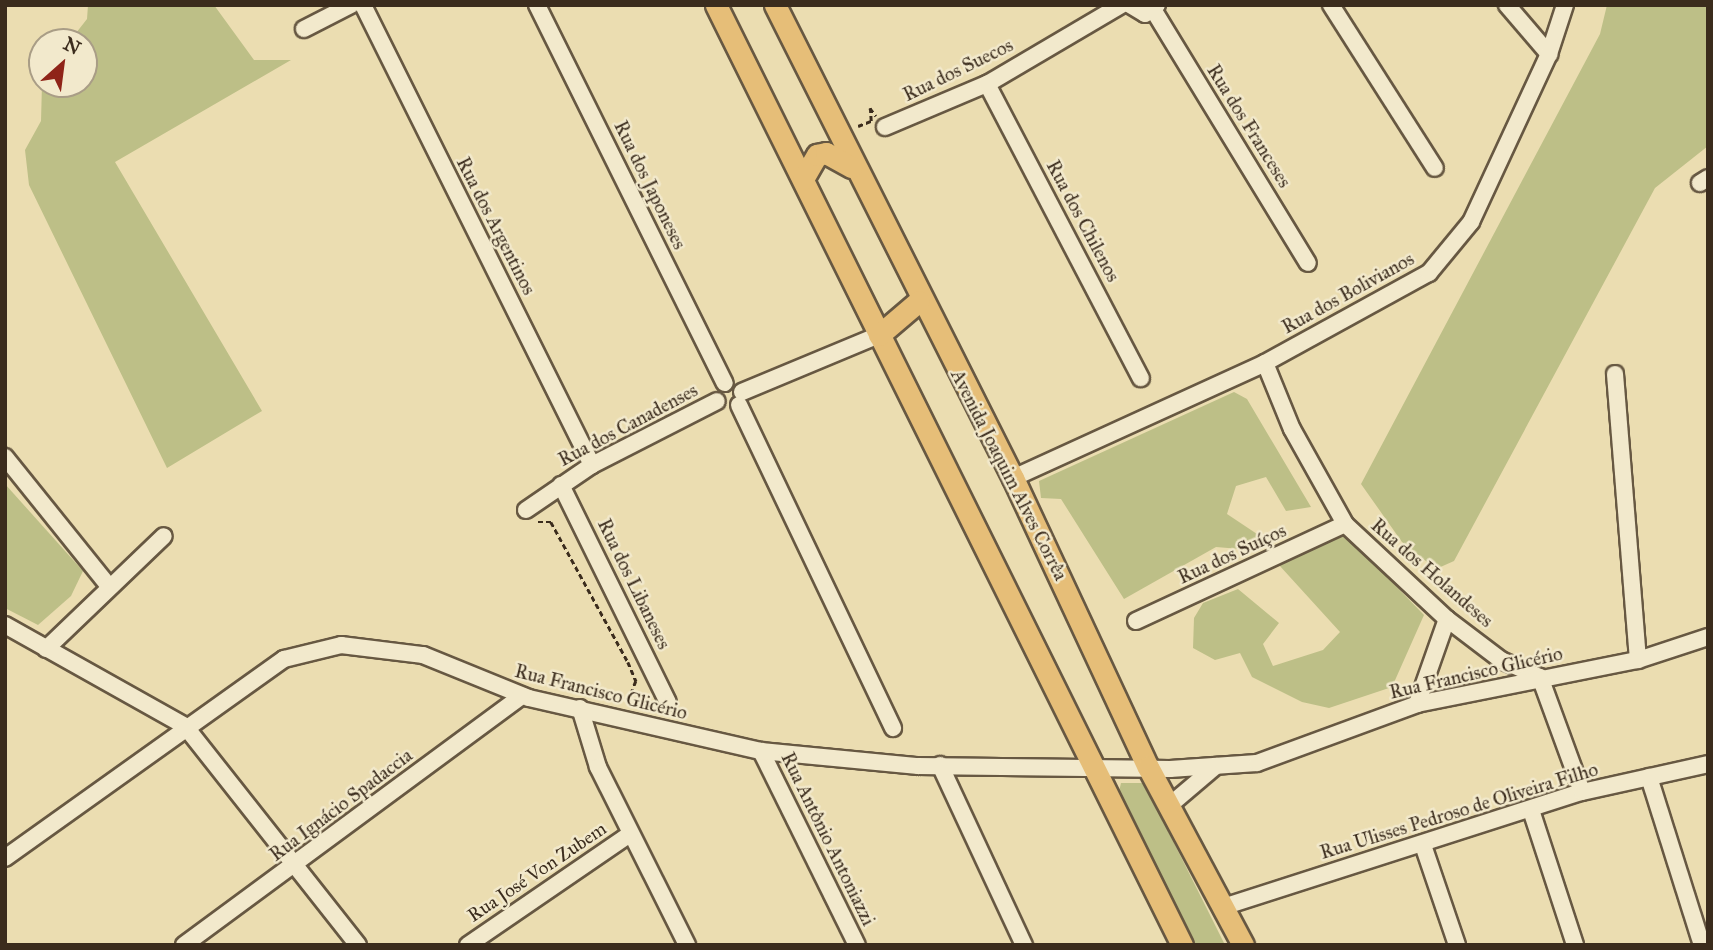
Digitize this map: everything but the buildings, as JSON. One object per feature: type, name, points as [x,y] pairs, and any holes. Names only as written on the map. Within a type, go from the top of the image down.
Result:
[{"type":"main road","points":[[716,5],[1178,943]]},
{"type":"main road","name":"Avenida Joaquim Alves Corrêa","points":[[775,5],[851,167],[1013,478],[1148,767],[1226,906],[1243,945]]},
{"type":"main road","points":[[803,179],[811,162],[826,153],[851,167]]},
{"type":"main road","points":[[879,334],[919,301]]},
{"type":"street","points":[[304,29],[351,5]]},
{"type":"street","name":"Rua dos Argentinos","points":[[363,5],[592,465]]},
{"type":"street","name":"Rua dos Japoneses","points":[[537,5],[725,383]]},
{"type":"street","name":"Rua dos Suecos","points":[[885,127],[987,84],[1121,5]]},
{"type":"street","points":[[1130,5],[1140,14],[1155,8]]},
{"type":"street","points":[[1331,5],[1435,168]]},
{"type":"street","points":[[1507,5],[1549,54]]},
{"type":"street","name":"Rua dos Bolivianos","points":[[1013,478],[1265,363],[1392,295],[1449,254],[1471,222],[1549,54],[1565,5]]},
{"type":"street","name":"Rua dos Franceses","points":[[1155,8],[1308,263]]},
{"type":"street","name":"Rua dos Chilenos","points":[[987,84],[1141,378]]},
{"type":"street","points":[[879,334],[741,399],[727,409],[717,401],[725,383],[741,399],[893,728]]},
{"type":"street","name":"Rua dos Holandeses","points":[[1265,363],[1292,429],[1345,524],[1447,619],[1501,660],[1540,677]]},
{"type":"street","points":[[1615,374],[1638,660]]},
{"type":"street","name":"Rua dos Canadenses","points":[[527,510],[592,465],[717,401]]},
{"type":"street","points":[[5,457],[108,585]]},
{"type":"street","name":"Rua dos Libaneses","points":[[561,485],[668,702]]},
{"type":"street","name":"Rua dos Suíços","points":[[1136,621],[1345,524]]},
{"type":"street","points":[[46,649],[108,585],[164,536]]},
{"type":"street","points":[[1417,704],[1447,619]]},
{"type":"street","points":[[5,625],[185,726],[358,945]]},
{"type":"street","name":"Rua Francisco Glicério","points":[[5,859],[185,726],[284,659],[341,645],[423,655],[522,696],[761,751],[940,765],[1091,768],[1257,763],[1417,704],[1540,677],[1638,660],[1708,638]]},
{"type":"street","points":[[1540,677],[1582,792]]},
{"type":"street","name":"Rua Ignácio Spadaccia","points":[[184,945],[522,696]]},
{"type":"street","points":[[580,708],[598,767],[687,945]]},
{"type":"street","name":"Rua Antônio Antoniazzi","points":[[761,751],[857,945]]},
{"type":"street","name":"Rua Ulisses Pedroso de Oliveira Filho","points":[[1226,906],[1582,792],[1708,764]]},
{"type":"street","points":[[940,765],[1024,945]]},
{"type":"street","points":[[1170,805],[1216,766]]},
{"type":"street","points":[[1649,777],[1702,945]]},
{"type":"street","points":[[1531,810],[1575,945]]},
{"type":"street","name":"Rua José Von Zubem","points":[[468,945],[630,834]]},
{"type":"street","points":[[1423,845],[1457,945]]},
{"type":"path","points":[[834,131],[871,121],[870,108],[885,127]]},
{"type":"path","points":[[527,510],[534,524],[551,522],[634,673],[635,689],[626,704],[602,713]]},
{"type":"green space","points":[[88,5],[214,5],[254,60],[291,60],[115,162],[262,411],[167,468],[29,185],[25,150],[41,121],[42,98],[98,98],[98,28],[80,28],[87,19]]},
{"type":"green space","points":[[1607,5],[1708,5],[1708,146],[1655,188],[1454,561],[1436,569],[1402,542],[1361,484],[1600,34]]},
{"type":"green space","points":[[1234,392],[1247,399],[1311,507],[1286,511],[1266,477],[1236,486],[1227,514],[1257,534],[1252,550],[1216,547],[1124,599],[1061,499],[1041,498],[1039,481]]},
{"type":"green space","points":[[5,484],[83,571],[71,596],[38,625],[5,608]]},
{"type":"green space","points":[[1344,533],[1424,615],[1392,687],[1329,708],[1302,702],[1252,677],[1240,653],[1215,660],[1193,648],[1194,618],[1203,603],[1238,589],[1279,623],[1263,644],[1273,666],[1323,650],[1340,632],[1279,565]]},
{"type":"green space","points":[[1121,783],[1144,783],[1225,945],[1191,945],[1118,796]]}]
